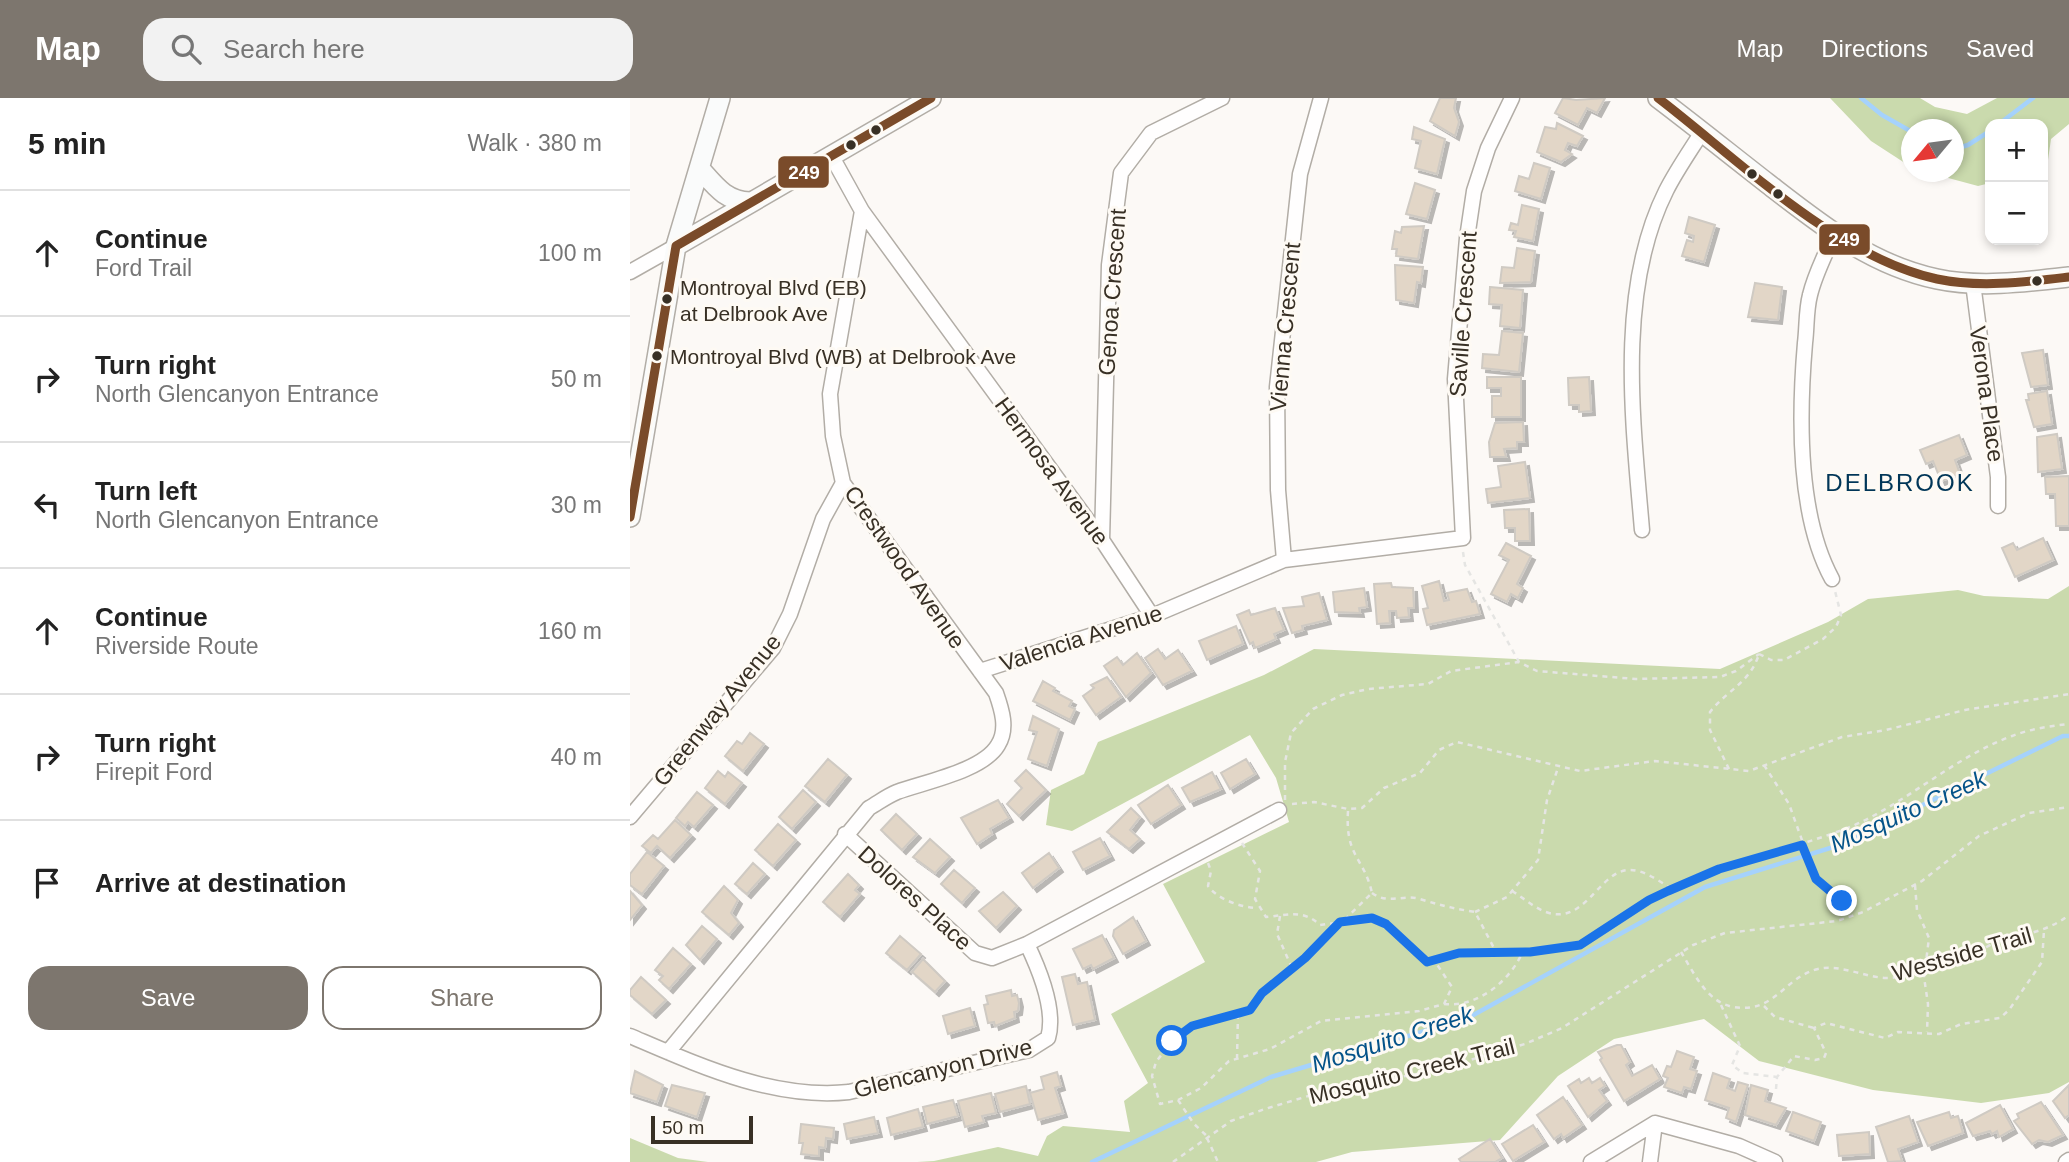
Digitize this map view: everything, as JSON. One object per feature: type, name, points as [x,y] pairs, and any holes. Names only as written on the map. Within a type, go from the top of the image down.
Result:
[{"type":"street","points":[[630,517],[676,246],[701,170],[720,98]]},
{"type":"street","points":[[630,272],[931,98]]},
{"type":"street","name":"Genoa Crescent","points":[[1102,540],[1109,265],[1121,173],[1151,133],[1222,98]]},
{"type":"street","name":"Vienna Crescent","points":[[1284,560],[1278,490],[1277,387],[1300,174],[1321,98]]},
{"type":"street","name":"Saville Crescent","points":[[1463,538],[1455,379],[1467,238],[1474,191],[1488,148],[1512,98]]},
{"type":"street","points":[[1658,98],[1835,235],[1900,269],[1938,280],[1973,283],[2069,277]]},
{"type":"street","points":[[1642,530],[1631,393],[1637,297],[1645,248],[1665,192],[1702,132]]},
{"type":"street","name":"Hermosa Avenue","points":[[831,155],[862,211],[1102,540],[1152,616]]},
{"type":"street","points":[[701,170],[726,196],[736,201],[750,202]]},
{"type":"street","name":"Crestwood Avenue","points":[[862,211],[830,394],[833,436],[843,483],[980,671]]},
{"type":"street","points":[[1832,579],[1821,559],[1804,473],[1801,392],[1809,298],[1816,274],[1835,235]]},
{"type":"street","name":"Verona Place","points":[[1973,283],[1998,477],[1998,506]]},
{"type":"street","name":"Greenway Avenue","points":[[630,817],[773,648],[790,614],[822,519],[843,483]]},
{"type":"street","name":"Valencia Avenue","points":[[668,1052],[869,808],[892,794],[986,758],[998,745],[1003,731],[1003,713],[996,693],[980,671],[1152,616],[1284,560],[1463,538]]},
{"type":"street","points":[[1027,944],[1281,809]]},
{"type":"street","name":"Dolores Place","points":[[845,834],[975,953],[992,958],[1027,944]]},
{"type":"street","name":"Glencanyon Drive","points":[[630,1036],[760,1085],[799,1094],[849,1092],[1029,1050],[1048,1038],[1051,1026],[1038,968],[1027,944]]},
{"type":"street","points":[[1591,1162],[1655,1123],[1739,1146],[1774,1162]]},
{"type":"street","points":[[1650,1162],[1655,1123]]},
{"type":"path","points":[[1463,538],[1465,565],[1496,622],[1519,662],[1537,671],[1636,679],[1720,677],[1735,671],[1759,654]]},
{"type":"path","points":[[1759,654],[1771,660],[1784,660],[1823,639],[1836,627],[1840,615],[1832,579]]},
{"type":"path","points":[[1730,770],[1710,730],[1710,712],[1723,696],[1740,686],[1754,669],[1759,654]]},
{"type":"path","points":[[1519,662],[1451,671],[1428,684],[1368,689],[1342,695],[1313,709],[1291,733],[1281,809],[1306,802],[1348,809],[1362,808],[1384,788],[1420,773],[1439,750],[1457,742],[1479,745],[1506,756],[1580,771],[1654,761],[1749,771],[1842,737],[1886,730],[1965,710],[2069,694]]},
{"type":"path","points":[[1234,833],[1260,871],[1255,891],[1258,908],[1266,917],[1297,912],[1312,918],[1320,925],[1372,918],[1386,924],[1427,962],[1459,953],[1523,951],[1580,945],[1615,925],[1649,900],[1672,889],[1719,869],[1802,845],[1884,811],[1968,758],[2011,736],[2069,724]]},
{"type":"path","points":[[1348,809],[1348,844],[1369,881],[1372,893],[1379,899],[1420,899],[1437,906],[1475,912],[1500,902],[1538,860],[1545,831],[1545,809],[1559,765]]},
{"type":"path","points":[[1764,765],[1789,804],[1816,879],[1842,901],[1851,916]]},
{"type":"path","name":"Mosquito Creek Trail","points":[[1173,1162],[1231,1121],[1335,1088],[1429,1072],[1525,1044],[1562,1028],[1681,952],[1725,933],[1837,921],[1888,902],[1979,836],[2029,813],[2069,807]]},
{"type":"path","points":[[1196,852],[1206,860],[1211,871],[1208,886],[1213,893],[1248,908],[1258,908]]},
{"type":"path","points":[[1512,891],[1534,906],[1557,914],[1580,908],[1613,875],[1626,870],[1639,871],[1672,889]]},
{"type":"path","points":[[1915,885],[1917,910],[1929,938],[1924,976],[1928,1004],[1927,1032]]},
{"type":"path","points":[[1372,893],[1292,969],[1262,993],[1250,1010],[1192,1026],[1172,1041],[1156,1062],[1152,1076],[1160,1104],[1178,1100],[1201,1088],[1229,1061],[1270,1049],[1321,1021],[1419,1011],[1466,1001],[1500,985],[1513,973],[1523,951]]},
{"type":"path","points":[[1475,912],[1494,950]]},
{"type":"path","name":"Westside Trail","points":[[1763,1006],[1801,976],[1816,969],[1830,968],[1888,978],[1908,974],[1941,957],[1969,956],[1996,943],[2044,930],[2069,915]]},
{"type":"path","points":[[1280,916],[1277,934],[1292,969]]},
{"type":"path","points":[[1681,952],[1710,996],[1721,1004],[1737,1008],[1763,1006],[1775,1017],[1814,1028],[1826,1023],[1885,1038],[1898,1032],[1939,1034],[1961,1024],[2000,1018],[2009,1010],[2042,962],[2044,930]]},
{"type":"path","points":[[1434,960],[1452,987],[1444,1004]]},
{"type":"path","points":[[1721,1004],[1740,1046],[1732,1065],[1743,1073],[1777,1077]]},
{"type":"path","points":[[1237,1059],[1238,1013]]},
{"type":"path","points":[[1776,1089],[1777,1077],[1794,1056],[1815,1060],[1824,1058],[1826,1053],[1814,1028]]},
{"type":"path","points":[[1178,1100],[1207,1138],[1218,1162]]},
{"type":"green space","points":[[1830,98],[1920,98],[1935,107],[1967,114],[1997,98],[2069,98],[2069,124],[2051,139],[2048,160],[2048,119],[1985,119],[1985,184],[1978,186],[1963,182],[1964,119],[1901,119],[1901,160],[1871,141]]},
{"type":"green space","points":[[2069,586],[2069,1082],[2049,1093],[1981,1103],[1873,1090],[1759,1061],[1704,1019],[1614,1039],[1558,1076],[1500,1140],[1352,1152],[1316,1162],[917,1162],[934,1161],[998,1147],[1038,1156],[1047,1136],[1063,1126],[1130,1132],[1124,1101],[1148,1083],[1111,1014],[1205,962],[1163,884],[1289,822],[1276,778],[1250,735],[1072,831],[1046,825],[1051,790],[1084,774],[1098,742],[1264,675],[1314,649],[1720,669],[1828,622],[1868,599],[1958,590],[1984,596],[2048,599]]},
{"type":"green space","points":[[630,1138],[678,1158],[708,1162],[630,1162]]},
{"type":"building","points":[[1440,98],[1456,98],[1454,108],[1459,122],[1455,136],[1430,121]]},
{"type":"building","points":[[1563,98],[1605,98],[1597,113],[1587,108],[1578,125],[1555,113]]},
{"type":"building","points":[[1557,123],[1583,136],[1577,146],[1568,143],[1565,150],[1572,154],[1561,162],[1537,152],[1545,127],[1556,129]]},
{"type":"building","points":[[1414,127],[1445,139],[1437,174],[1415,168],[1421,141],[1412,139]]},
{"type":"building","points":[[1534,163],[1550,168],[1541,199],[1515,191],[1519,176],[1529,179]]},
{"type":"building","points":[[1415,183],[1435,190],[1427,219],[1406,214]]},
{"type":"building","points":[[1522,205],[1539,209],[1533,241],[1514,237],[1516,231],[1509,230],[1511,223],[1518,225]]},
{"type":"building","points":[[1689,217],[1715,225],[1704,262],[1682,256],[1687,240],[1693,242],[1694,236],[1685,233]]},
{"type":"building","points":[[1424,226],[1418,259],[1396,256],[1397,249],[1392,249],[1395,231],[1401,233],[1402,227]]},
{"type":"building","points":[[1517,248],[1535,251],[1531,282],[1500,283],[1502,267],[1514,268]]},
{"type":"building","points":[[1395,265],[1423,267],[1421,283],[1417,282],[1414,303],[1396,300]]},
{"type":"building","points":[[1755,283],[1782,287],[1778,320],[1748,317]]},
{"type":"building","points":[[1490,287],[1523,290],[1520,328],[1500,326],[1502,305],[1489,304]]},
{"type":"building","points":[[1502,331],[1523,333],[1519,372],[1482,368],[1483,354],[1499,355]]},
{"type":"building","points":[[2043,350],[2048,385],[2031,387],[2022,353]]},
{"type":"building","points":[[1487,377],[1521,377],[1521,417],[1492,417],[1492,396],[1501,396],[1501,388],[1487,388]]},
{"type":"building","points":[[1589,377],[1591,411],[1579,412],[1579,405],[1569,405],[1568,378]]},
{"type":"building","points":[[2047,391],[2052,424],[2034,427],[2026,400],[2029,400],[2028,394]]},
{"type":"building","points":[[1523,422],[1524,442],[1517,442],[1517,448],[1504,449],[1506,457],[1490,457],[1489,442],[1495,423]]},
{"type":"building","points":[[2057,434],[2062,469],[2038,472],[2037,437]]},
{"type":"building","points":[[1959,435],[1967,455],[1955,460],[1960,474],[1941,481],[1933,461],[1926,464],[1920,450]]},
{"type":"building","points":[[1525,462],[1530,498],[1488,503],[1486,489],[1501,487],[1498,466]]},
{"type":"building","points":[[2069,476],[2069,526],[2056,526],[2055,494],[2046,494],[2045,477]]},
{"type":"building","points":[[1529,509],[1530,541],[1515,541],[1515,528],[1505,528],[1504,510]]},
{"type":"building","points":[[2043,538],[2053,560],[2015,577],[2002,548],[2013,543],[2017,550]]},
{"type":"building","points":[[1506,543],[1531,556],[1517,584],[1523,588],[1518,598],[1511,594],[1507,602],[1491,594],[1509,560],[1499,555]]},
{"type":"building","points":[[1439,581],[1444,601],[1449,600],[1447,593],[1467,589],[1472,602],[1476,601],[1480,614],[1427,625],[1423,609],[1428,608],[1422,586]]},
{"type":"building","points":[[1391,583],[1392,587],[1413,588],[1414,608],[1408,608],[1409,617],[1397,618],[1396,611],[1389,611],[1390,623],[1377,624],[1374,584]]},
{"type":"building","points":[[1364,588],[1367,607],[1359,608],[1360,613],[1335,612],[1333,592]]},
{"type":"building","points":[[1319,593],[1327,620],[1302,626],[1303,630],[1292,633],[1283,608],[1304,606],[1302,597]]},
{"type":"building","points":[[1275,608],[1284,630],[1274,634],[1276,639],[1255,648],[1253,642],[1250,644],[1237,615],[1249,610],[1251,615]]},
{"type":"building","points":[[1236,626],[1243,644],[1207,660],[1199,641]]},
{"type":"building","points":[[1158,649],[1165,659],[1178,650],[1192,671],[1163,685],[1145,658]]},
{"type":"building","points":[[1137,653],[1151,673],[1126,697],[1104,666],[1117,657],[1123,665]]},
{"type":"building","points":[[1107,677],[1121,697],[1096,715],[1083,696],[1094,688],[1091,685]]},
{"type":"building","points":[[1043,681],[1055,688],[1053,691],[1072,701],[1069,706],[1075,709],[1070,720],[1033,701]]},
{"type":"building","points":[[1033,716],[1059,729],[1047,766],[1028,759],[1037,732],[1029,730]]},
{"type":"building","points":[[750,733],[764,744],[743,771],[725,756],[737,741],[742,744]]},
{"type":"building","points":[[828,759],[847,775],[825,802],[805,786]]},
{"type":"building","points":[[1246,759],[1255,774],[1230,789],[1221,773]]},
{"type":"building","points":[[1026,770],[1046,790],[1019,816],[1007,804],[1022,788],[1015,781]]},
{"type":"building","points":[[718,771],[725,777],[728,772],[742,783],[725,804],[705,788]]},
{"type":"building","points":[[1212,772],[1221,789],[1190,802],[1182,788]]},
{"type":"building","points":[[1168,785],[1181,805],[1151,824],[1138,805]]},
{"type":"building","points":[[803,790],[816,802],[792,829],[779,817]]},
{"type":"building","points":[[697,792],[713,805],[694,827],[688,822],[685,826],[676,818]]},
{"type":"building","points":[[998,800],[1009,818],[990,829],[992,834],[977,844],[961,818]]},
{"type":"building","points":[[1131,808],[1140,817],[1130,830],[1140,839],[1129,849],[1107,832]]},
{"type":"building","points":[[896,814],[917,834],[902,850],[881,830]]},
{"type":"building","points":[[675,820],[691,835],[670,858],[657,846],[651,853],[642,846],[653,835],[658,839]]},
{"type":"building","points":[[778,824],[796,840],[773,866],[755,850]]},
{"type":"building","points":[[1100,838],[1110,856],[1083,870],[1073,852]]},
{"type":"building","points":[[930,839],[950,857],[935,873],[913,857]]},
{"type":"building","points":[[647,852],[664,866],[642,894],[630,885],[630,874]]},
{"type":"building","points":[[1049,853],[1059,868],[1033,888],[1022,873]]},
{"type":"building","points":[[753,863],[765,874],[747,894],[735,884]]},
{"type":"building","points":[[954,870],[975,888],[962,903],[941,884]]},
{"type":"building","points":[[848,874],[859,885],[855,890],[860,894],[840,917],[823,902]]},
{"type":"building","points":[[724,886],[738,900],[731,913],[739,923],[729,935],[702,912]]},
{"type":"building","points":[[630,891],[642,905],[630,920]]},
{"type":"building","points":[[1003,892],[1017,906],[996,928],[979,911]]},
{"type":"building","points":[[1133,917],[1146,941],[1123,954],[1113,936],[1114,930]]},
{"type":"building","points":[[702,926],[717,939],[700,960],[686,945]]},
{"type":"building","points":[[1102,935],[1114,958],[1093,969],[1091,965],[1083,969],[1073,949]]},
{"type":"building","points":[[900,936],[921,954],[907,970],[886,953]]},
{"type":"building","points":[[673,948],[691,964],[669,989],[659,980],[663,976],[655,970]]},
{"type":"building","points":[[923,959],[945,981],[935,992],[912,972]]},
{"type":"building","points":[[1075,974],[1078,984],[1087,982],[1095,1020],[1073,1025],[1062,977]]},
{"type":"building","points":[[641,977],[666,1000],[652,1014],[630,995],[630,990]]},
{"type":"building","points":[[1011,990],[1012,996],[1017,995],[1019,1003],[1018,1011],[1014,1012],[1015,1018],[995,1026],[994,1022],[988,1023],[984,1005],[988,1004],[986,996]]},
{"type":"building","points":[[970,1008],[975,1026],[948,1034],[943,1016]]},
{"type":"building","points":[[1621,1045],[1630,1062],[1626,1065],[1632,1076],[1652,1065],[1660,1079],[1624,1101],[1598,1052]]},
{"type":"building","points":[[1677,1051],[1694,1057],[1690,1069],[1697,1071],[1691,1089],[1684,1087],[1682,1093],[1664,1087],[1668,1078],[1663,1076],[1667,1066],[1671,1067]]},
{"type":"building","points":[[635,1071],[663,1085],[657,1102],[630,1093]]},
{"type":"building","points":[[1057,1072],[1061,1086],[1055,1088],[1063,1113],[1038,1120],[1030,1093],[1044,1089],[1041,1077]]},
{"type":"building","points":[[1713,1073],[1730,1079],[1727,1088],[1735,1091],[1738,1082],[1748,1085],[1736,1122],[1726,1118],[1729,1108],[1705,1100]]},
{"type":"building","points":[[1589,1078],[1592,1083],[1600,1078],[1605,1086],[1599,1090],[1607,1101],[1588,1117],[1568,1086],[1579,1079],[1581,1083]]},
{"type":"building","points":[[672,1085],[705,1093],[697,1117],[665,1106]]},
{"type":"building","points":[[1751,1085],[1768,1090],[1765,1101],[1786,1108],[1776,1125],[1745,1115]]},
{"type":"building","points":[[2069,1085],[2069,1115],[2065,1118],[2053,1101]]},
{"type":"building","points":[[1026,1086],[1030,1104],[1000,1112],[995,1094]]},
{"type":"building","points":[[991,1093],[996,1113],[982,1116],[984,1122],[965,1127],[958,1101]]},
{"type":"building","points":[[1563,1097],[1582,1125],[1563,1138],[1561,1134],[1554,1139],[1537,1115]]},
{"type":"building","points":[[953,1100],[958,1116],[927,1124],[923,1107]]},
{"type":"building","points":[[2041,1102],[2063,1135],[2048,1142],[2039,1140],[2032,1144],[2014,1121],[2019,1118],[2017,1114]]},
{"type":"building","points":[[2000,1105],[2013,1129],[1999,1137],[1997,1131],[1973,1136],[1966,1123]]},
{"type":"building","points":[[918,1109],[923,1127],[891,1135],[887,1118]]},
{"type":"building","points":[[1793,1112],[1821,1122],[1814,1141],[1786,1131]]},
{"type":"building","points":[[1949,1112],[1951,1118],[1958,1116],[1963,1133],[1928,1146],[1917,1122]]},
{"type":"building","points":[[1909,1116],[1918,1142],[1898,1149],[1902,1161],[1888,1162],[1876,1127]]},
{"type":"building","points":[[874,1117],[878,1133],[847,1139],[844,1124]]},
{"type":"building","points":[[801,1124],[834,1128],[833,1139],[826,1138],[825,1148],[819,1147],[819,1156],[801,1154]]},
{"type":"building","points":[[1533,1125],[1544,1142],[1513,1161],[1502,1144]]},
{"type":"building","points":[[1869,1132],[1870,1154],[1839,1156],[1837,1135]]},
{"type":"building","points":[[1490,1139],[1502,1158],[1495,1162],[1461,1162],[1459,1159]]},
{"type":"waterway","points":[[1861,98],[1901,126]]},
{"type":"waterway","points":[[2006,119],[2033,98]]},
{"type":"waterway","points":[[1964,146],[1985,134]]},
{"type":"waterway","name":"Mosquito Creek","points":[[1092,1162],[1271,1077],[1468,1018],[1705,887],[1843,844],[2063,736],[2069,736]]},
{"type":"transit line","name":"249","points":[[676,246],[931,98]]},
{"type":"transit line","name":"249","points":[[1658,98],[1790,204],[1862,250],[1899,267],[1953,282],[2003,283],[2069,277]]},
{"type":"transit line","name":"249","points":[[630,517],[676,246]]},
{"type":"place","name":"Montroyal Blvd (EB) at Delbrook Ave","points":[[667,299]]},
{"type":"place","name":"Montroyal Blvd (WB) at Delbrook Ave","points":[[657,356]]},
{"type":"district","name":"DELBROOK","points":[[1900,482]]},
{"type":"route","points":[[1172,1041],[1192,1026],[1250,1010],[1262,993],[1305,958],[1340,922],[1372,918],[1386,924],[1427,962],[1459,953],[1494,950],[1530,952],[1580,945],[1603,933],[1649,900],[1668,891],[1719,869],[1802,845],[1816,879],[1842,901]]}]
